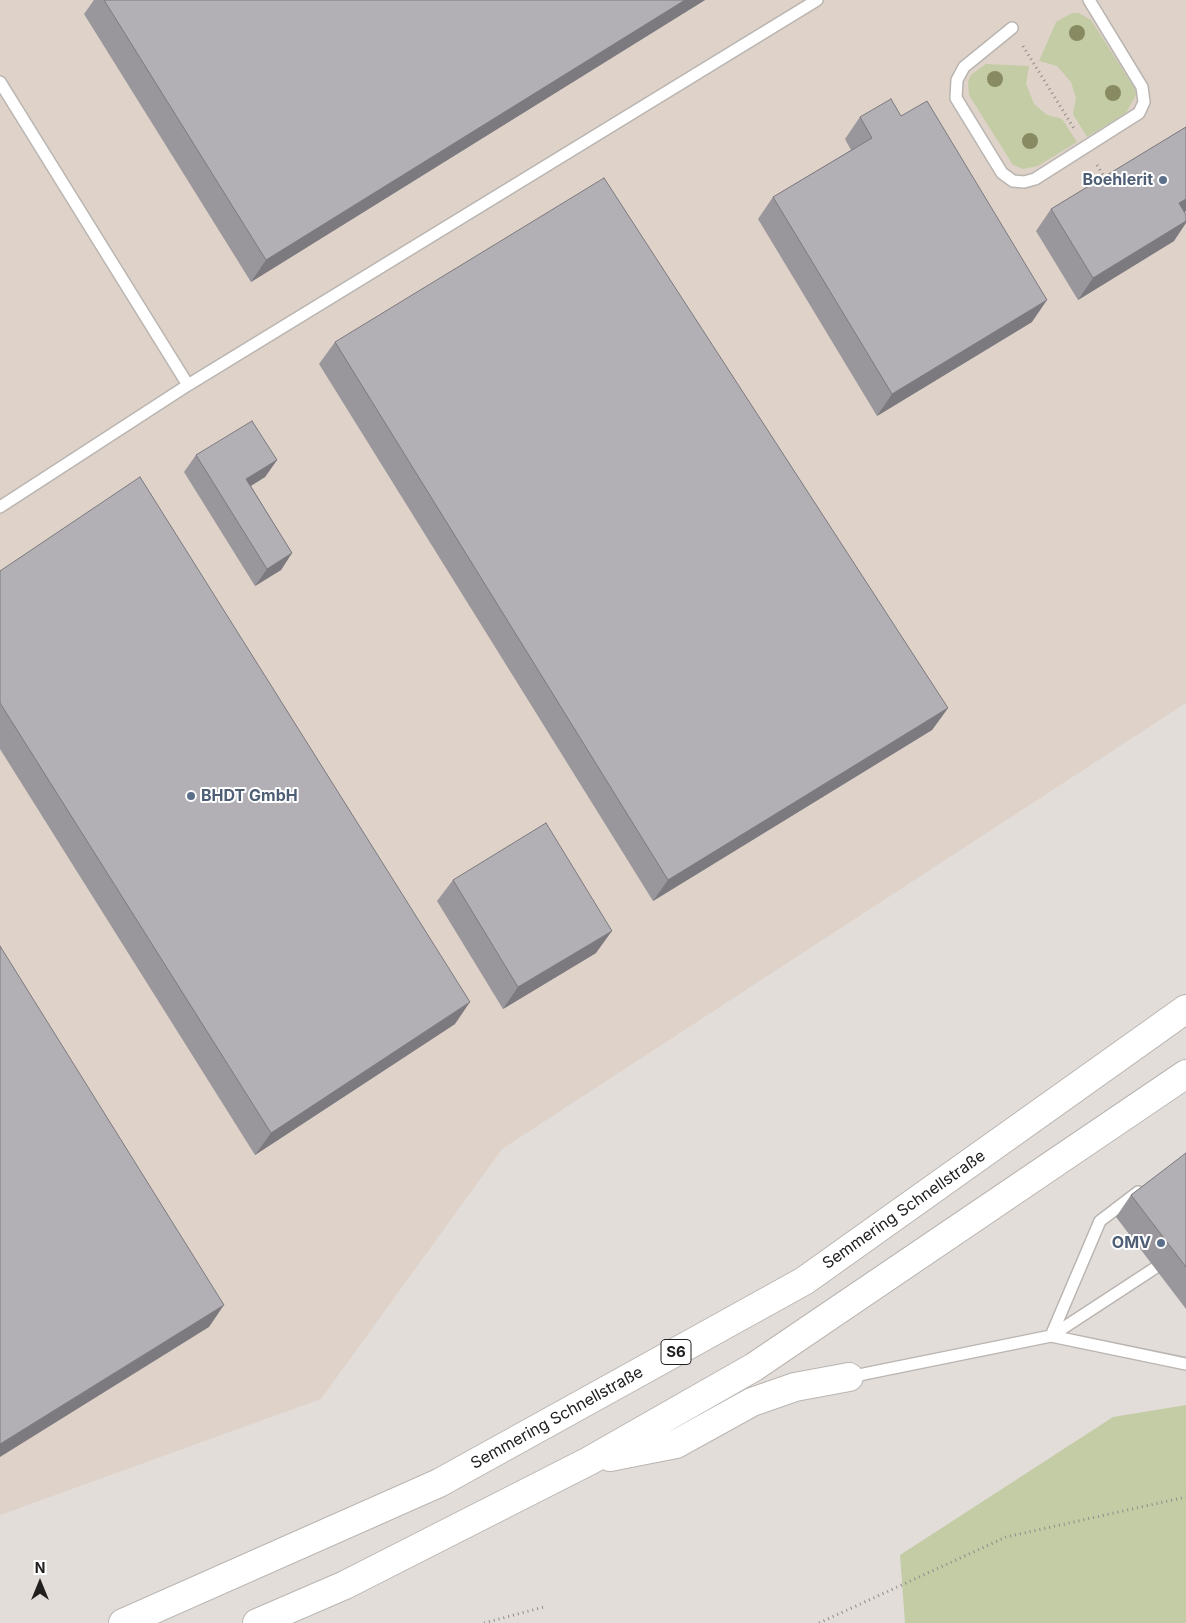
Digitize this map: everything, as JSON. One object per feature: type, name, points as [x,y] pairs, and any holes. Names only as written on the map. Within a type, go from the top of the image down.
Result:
[{"type":"highway","name":"Semmering Schnellstraße","points":[[123,1623],[439,1483],[804,1282],[1186,1009]]},
{"type":"highway","points":[[257,1623],[345,1585],[589,1461],[754,1367],[1186,1074]]},
{"type":"highway","points":[[589,1461],[676,1444],[752,1402],[795,1387],[849,1377]]},
{"type":"lane","points":[[0,507],[188,385],[817,0]]},
{"type":"lane","points":[[1012,28],[964,67],[957,80],[956,98],[1002,173],[1013,180],[1024,182],[1035,179],[1139,113],[1144,102],[1142,87],[1088,0]]},
{"type":"lane","points":[[0,82],[188,385]]},
{"type":"lane","points":[[1051,1336],[1100,1221],[1147,1185]]},
{"type":"lane","points":[[849,1377],[1051,1336],[1155,1268]]},
{"type":"lane","points":[[1051,1336],[1186,1364]]},
{"type":"path","points":[[1012,28],[1110,185]]},
{"type":"path","points":[[819,1623],[1006,1537],[1186,1498]]},
{"type":"path","points":[[484,1623],[544,1607]]},
{"type":"shaded area","points":[[0,0],[1186,0],[1186,703],[502,1149],[321,1399],[0,1515]]},
{"type":"green space","points":[[1072,13],[1079,13],[1091,20],[1135,89],[1136,95],[1126,113],[1087,137],[1073,114],[1076,98],[1071,82],[1057,66],[1039,61],[1056,22]]},
{"type":"green space","points":[[986,64],[1029,66],[1026,84],[1034,104],[1047,115],[1062,119],[1077,142],[1038,166],[1023,169],[1013,165],[969,95],[968,81],[971,75]]},
{"type":"green space","points":[[1186,1405],[1186,1623],[905,1623],[900,1555],[1113,1417]]},
{"type":"building","points":[[104,0],[685,0],[266,260]]},
{"type":"building","points":[[891,99],[901,116],[927,101],[1047,300],[892,394],[773,197],[872,138],[860,117]]},
{"type":"building","points":[[1186,127],[1186,199],[1179,203],[1186,215],[1186,221],[1093,278],[1051,209]]},
{"type":"building","points":[[604,178],[948,708],[668,880],[335,342]]},
{"type":"building","points":[[252,421],[277,460],[246,479],[292,553],[267,569],[196,455]]},
{"type":"building","points":[[140,477],[470,1002],[271,1133],[0,703],[0,571]]},
{"type":"building","points":[[546,823],[612,931],[518,987],[453,880]]},
{"type":"building","points":[[0,946],[224,1305],[0,1444]]},
{"type":"building","points":[[1186,1153],[1186,1267],[1131,1195]]},
{"type":"place","name":"Boehlerit","points":[[1163,180]]},
{"type":"place","name":"BHDT GmbH","points":[[191,796]]},
{"type":"place","name":"OMV","points":[[1161,1243]]}]
